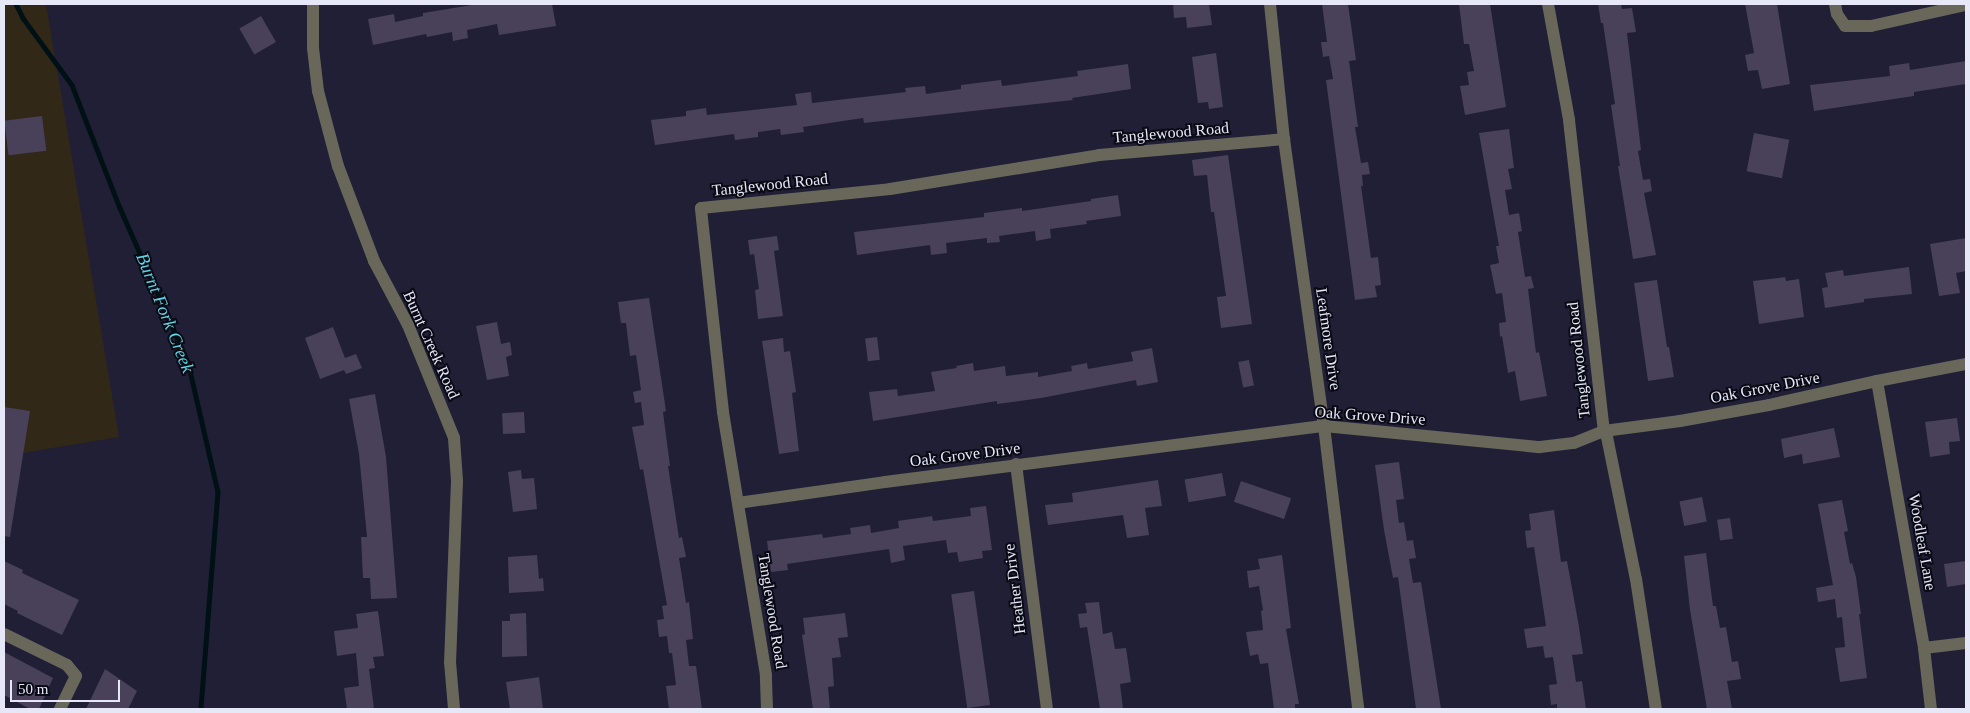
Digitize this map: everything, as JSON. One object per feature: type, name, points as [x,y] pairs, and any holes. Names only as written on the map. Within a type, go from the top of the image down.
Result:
[{"type":"street","name":"Burnt Creek Road","points":[[313,4],[313,48],[318,91],[338,166],[374,261],[408,325],[454,438],[457,482],[450,662],[454,709]]},
{"type":"street","name":"Leafmore Drive","points":[[1270,4],[1284,139],[1324,426],[1358,709]]},
{"type":"street","name":"Tanglewood Road","points":[[1548,4],[1569,120],[1604,431],[1607,437],[1636,579],[1656,709]]},
{"type":"street","points":[[1835,4],[1837,14],[1845,26],[1871,26],[1966,5]]},
{"type":"street","name":"Tanglewood Road","points":[[767,709],[766,675],[723,412],[701,208],[890,189],[1098,155],[1284,139]]},
{"type":"street","name":"Oak Grove Drive","points":[[738,503],[1016,464],[1324,426],[1540,447],[1574,442],[1604,431],[1680,421],[1769,405],[1966,364]]},
{"type":"street","name":"Woodleaf Lane","points":[[1877,381],[1924,648],[1931,709]]},
{"type":"street","name":"Heather Drive","points":[[1016,464],[1047,709]]},
{"type":"street","points":[[4,634],[67,665],[76,676],[60,709]]},
{"type":"street","points":[[1924,648],[1966,643]]},
{"type":"shaded area","points":[[4,4],[46,4],[119,437],[4,456]]},
{"type":"building","points":[[478,4],[552,4],[556,26],[499,35],[497,24],[467,30],[468,38],[453,41],[452,32],[427,37],[426,34],[373,45],[368,19],[394,14],[395,22],[423,16],[423,13]]},
{"type":"building","points":[[1173,4],[1209,4],[1212,25],[1187,28],[1186,17],[1174,18]]},
{"type":"building","points":[[1322,4],[1348,4],[1356,60],[1349,61],[1358,127],[1355,127],[1361,163],[1368,162],[1370,174],[1362,175],[1363,186],[1361,186],[1371,258],[1378,257],[1381,285],[1375,286],[1377,297],[1355,300],[1326,80],[1333,79],[1329,56],[1323,57],[1321,42],[1327,42]]},
{"type":"building","points":[[1459,4],[1490,4],[1506,107],[1465,115],[1460,86],[1469,85],[1467,72],[1474,71],[1469,44],[1464,44]]},
{"type":"building","points":[[1598,4],[1621,4],[1622,9],[1632,8],[1636,32],[1627,33],[1641,150],[1638,151],[1643,180],[1650,179],[1652,191],[1644,193],[1656,255],[1633,259],[1618,166],[1620,166],[1611,105],[1615,104],[1603,23],[1601,23]]},
{"type":"building","points":[[1745,4],[1777,4],[1790,84],[1762,89],[1758,70],[1748,71],[1745,55],[1754,53]]},
{"type":"building","points":[[261,16],[276,42],[254,54],[239,28]]},
{"type":"building","points":[[1216,53],[1223,107],[1209,109],[1208,102],[1198,103],[1192,57]]},
{"type":"building","points":[[1966,61],[1966,84],[1914,92],[1914,96],[1814,111],[1810,85],[1890,76],[1889,66],[1909,63],[1910,70]]},
{"type":"building","points":[[1128,64],[1131,89],[1072,98],[1073,100],[864,123],[863,118],[803,127],[804,132],[781,135],[780,129],[758,132],[758,137],[735,140],[734,134],[655,145],[651,120],[686,116],[686,111],[706,108],[707,115],[797,105],[795,94],[811,92],[812,103],[906,92],[905,88],[925,86],[926,94],[961,89],[961,85],[1001,80],[1002,86],[1078,76],[1077,71]]},
{"type":"building","points":[[42,116],[46,151],[9,155],[4,121]]},
{"type":"building","points":[[1509,129],[1514,168],[1508,169],[1512,189],[1505,190],[1509,215],[1519,213],[1522,231],[1518,232],[1525,277],[1531,276],[1534,288],[1528,289],[1536,353],[1539,352],[1547,396],[1520,401],[1515,371],[1508,373],[1502,336],[1500,337],[1499,323],[1506,322],[1502,293],[1496,294],[1490,265],[1499,263],[1496,246],[1499,246],[1479,133]]},
{"type":"building","points":[[1754,133],[1789,140],[1782,178],[1747,171]]},
{"type":"building","points":[[1228,155],[1252,324],[1221,328],[1217,297],[1226,296],[1214,212],[1211,212],[1207,175],[1194,176],[1192,160]]},
{"type":"building","points":[[1118,195],[1121,216],[1086,221],[1087,224],[1050,229],[1051,238],[1036,241],[1035,231],[999,236],[1000,242],[987,243],[987,238],[946,243],[947,253],[931,255],[930,245],[857,255],[854,232],[984,217],[984,213],[1022,208],[1022,211]]},
{"type":"building","points":[[777,236],[779,250],[774,251],[783,316],[758,319],[755,290],[759,289],[754,254],[750,255],[748,240]]},
{"type":"building","points":[[1966,238],[1966,271],[1956,273],[1960,293],[1939,296],[1930,244]]},
{"type":"building","points":[[1909,267],[1912,294],[1864,299],[1864,302],[1825,308],[1822,288],[1828,287],[1825,273],[1843,270],[1844,276]]},
{"type":"building","points":[[1785,277],[1786,281],[1799,279],[1804,317],[1759,324],[1753,281]]},
{"type":"building","points":[[1657,280],[1667,347],[1669,347],[1674,377],[1648,381],[1634,283]]},
{"type":"building","points":[[649,298],[666,411],[663,412],[670,466],[668,466],[679,538],[682,537],[686,557],[679,558],[686,603],[689,602],[693,639],[686,640],[689,666],[696,666],[702,709],[669,709],[666,686],[676,685],[672,653],[669,653],[667,636],[659,637],[657,620],[664,619],[662,606],[667,605],[643,469],[640,470],[632,427],[644,425],[641,402],[635,403],[633,392],[641,390],[636,355],[630,356],[626,323],[621,323],[618,302]]},
{"type":"building","points":[[497,322],[501,344],[510,342],[512,355],[506,357],[509,376],[487,380],[476,326]]},
{"type":"building","points":[[333,327],[345,358],[356,354],[362,368],[346,374],[344,370],[320,379],[305,338]]},
{"type":"building","points":[[877,337],[880,360],[868,361],[865,338]]},
{"type":"building","points":[[783,338],[784,352],[790,351],[796,392],[792,393],[799,451],[779,454],[762,341]]},
{"type":"building","points":[[1152,348],[1158,382],[1137,386],[1136,380],[1041,398],[997,404],[997,401],[873,421],[869,392],[897,389],[898,396],[935,391],[931,372],[957,368],[956,366],[973,363],[974,371],[1005,366],[1006,376],[1038,372],[1038,377],[1072,371],[1071,366],[1087,363],[1088,369],[1133,361],[1131,352]]},
{"type":"building","points":[[1249,360],[1254,386],[1243,388],[1238,362]]},
{"type":"building","points":[[375,394],[386,457],[397,598],[371,599],[370,578],[363,578],[361,537],[367,537],[359,454],[349,399]]},
{"type":"building","points":[[4,407],[30,411],[10,537],[4,536]]},
{"type":"building","points":[[524,412],[525,433],[503,434],[502,413]]},
{"type":"building","points":[[1957,418],[1960,441],[1949,442],[1950,454],[1930,457],[1925,422]]},
{"type":"building","points":[[1834,428],[1840,457],[1803,464],[1802,454],[1784,458],[1781,439]]},
{"type":"building","points":[[1399,462],[1404,499],[1396,500],[1399,523],[1404,522],[1407,541],[1413,540],[1416,558],[1409,559],[1413,583],[1421,582],[1441,709],[1416,709],[1398,577],[1393,578],[1384,530],[1375,465]]},
{"type":"building","points":[[521,470],[522,479],[534,478],[537,509],[513,512],[508,472]]},
{"type":"building","points":[[1222,473],[1226,496],[1189,502],[1185,480]]},
{"type":"building","points":[[1158,480],[1162,506],[1145,508],[1149,535],[1127,538],[1123,515],[1048,525],[1045,505],[1073,502],[1072,493]]},
{"type":"building","points":[[1241,481],[1291,498],[1284,519],[1234,502]]},
{"type":"building","points":[[1702,497],[1707,522],[1684,526],[1679,501]]},
{"type":"building","points":[[1842,500],[1848,531],[1844,532],[1850,564],[1852,563],[1856,577],[1867,678],[1840,682],[1835,648],[1845,647],[1842,617],[1837,618],[1835,599],[1818,602],[1816,588],[1833,585],[1818,504]]},
{"type":"building","points":[[986,506],[992,550],[982,551],[983,558],[959,562],[957,552],[948,553],[946,540],[903,546],[905,560],[891,563],[889,549],[787,564],[788,570],[771,572],[767,541],[822,534],[823,538],[851,534],[850,528],[870,525],[871,533],[899,528],[898,521],[932,516],[933,521],[971,516],[970,508]]},
{"type":"building","points":[[1554,510],[1561,562],[1567,561],[1578,621],[1583,654],[1572,655],[1576,682],[1582,681],[1586,709],[1557,709],[1557,704],[1551,705],[1549,685],[1557,684],[1553,657],[1545,658],[1543,646],[1527,648],[1524,629],[1546,626],[1534,547],[1527,548],[1525,531],[1531,530],[1529,514]]},
{"type":"building","points":[[1730,518],[1733,539],[1720,541],[1717,520]]},
{"type":"building","points":[[1706,553],[1713,606],[1716,606],[1720,628],[1726,627],[1732,662],[1738,661],[1741,679],[1727,681],[1732,709],[1707,709],[1690,610],[1684,556]]},
{"type":"building","points":[[537,555],[539,579],[543,578],[544,591],[509,593],[508,557]]},
{"type":"building","points":[[1282,555],[1291,628],[1286,629],[1299,704],[1295,704],[1295,709],[1274,709],[1268,663],[1260,664],[1258,654],[1250,656],[1246,632],[1263,630],[1261,611],[1263,610],[1259,586],[1249,588],[1247,571],[1260,569],[1258,559]]},
{"type":"building","points":[[4,561],[23,570],[22,573],[79,600],[62,635],[17,613],[18,611],[4,604]]},
{"type":"building","points":[[1966,561],[1966,584],[1947,587],[1944,564]]},
{"type":"building","points":[[974,591],[990,705],[967,708],[951,594]]},
{"type":"building","points":[[1099,602],[1103,634],[1112,632],[1115,649],[1126,648],[1131,682],[1120,684],[1123,709],[1100,709],[1087,627],[1080,628],[1078,614],[1087,613],[1085,603]]},
{"type":"building","points":[[378,611],[384,656],[373,657],[375,668],[369,669],[374,709],[347,709],[344,688],[359,686],[356,653],[337,656],[334,631],[358,628],[356,614]]},
{"type":"building","points":[[526,613],[527,656],[502,657],[502,621],[510,621],[510,614]]},
{"type":"building","points":[[845,613],[848,637],[838,638],[841,657],[832,658],[834,686],[828,687],[830,709],[813,709],[802,635],[805,634],[803,618]]},
{"type":"building","points":[[4,652],[53,678],[39,709],[30,709],[4,695]]},
{"type":"building","points":[[105,669],[137,691],[128,709],[86,709]]},
{"type":"building","points":[[539,677],[543,709],[510,709],[506,682]]},
{"type":"waterway","name":"Burnt Fork Creek","points":[[16,4],[23,18],[72,85],[120,208],[188,362],[218,492],[201,709]]}]
